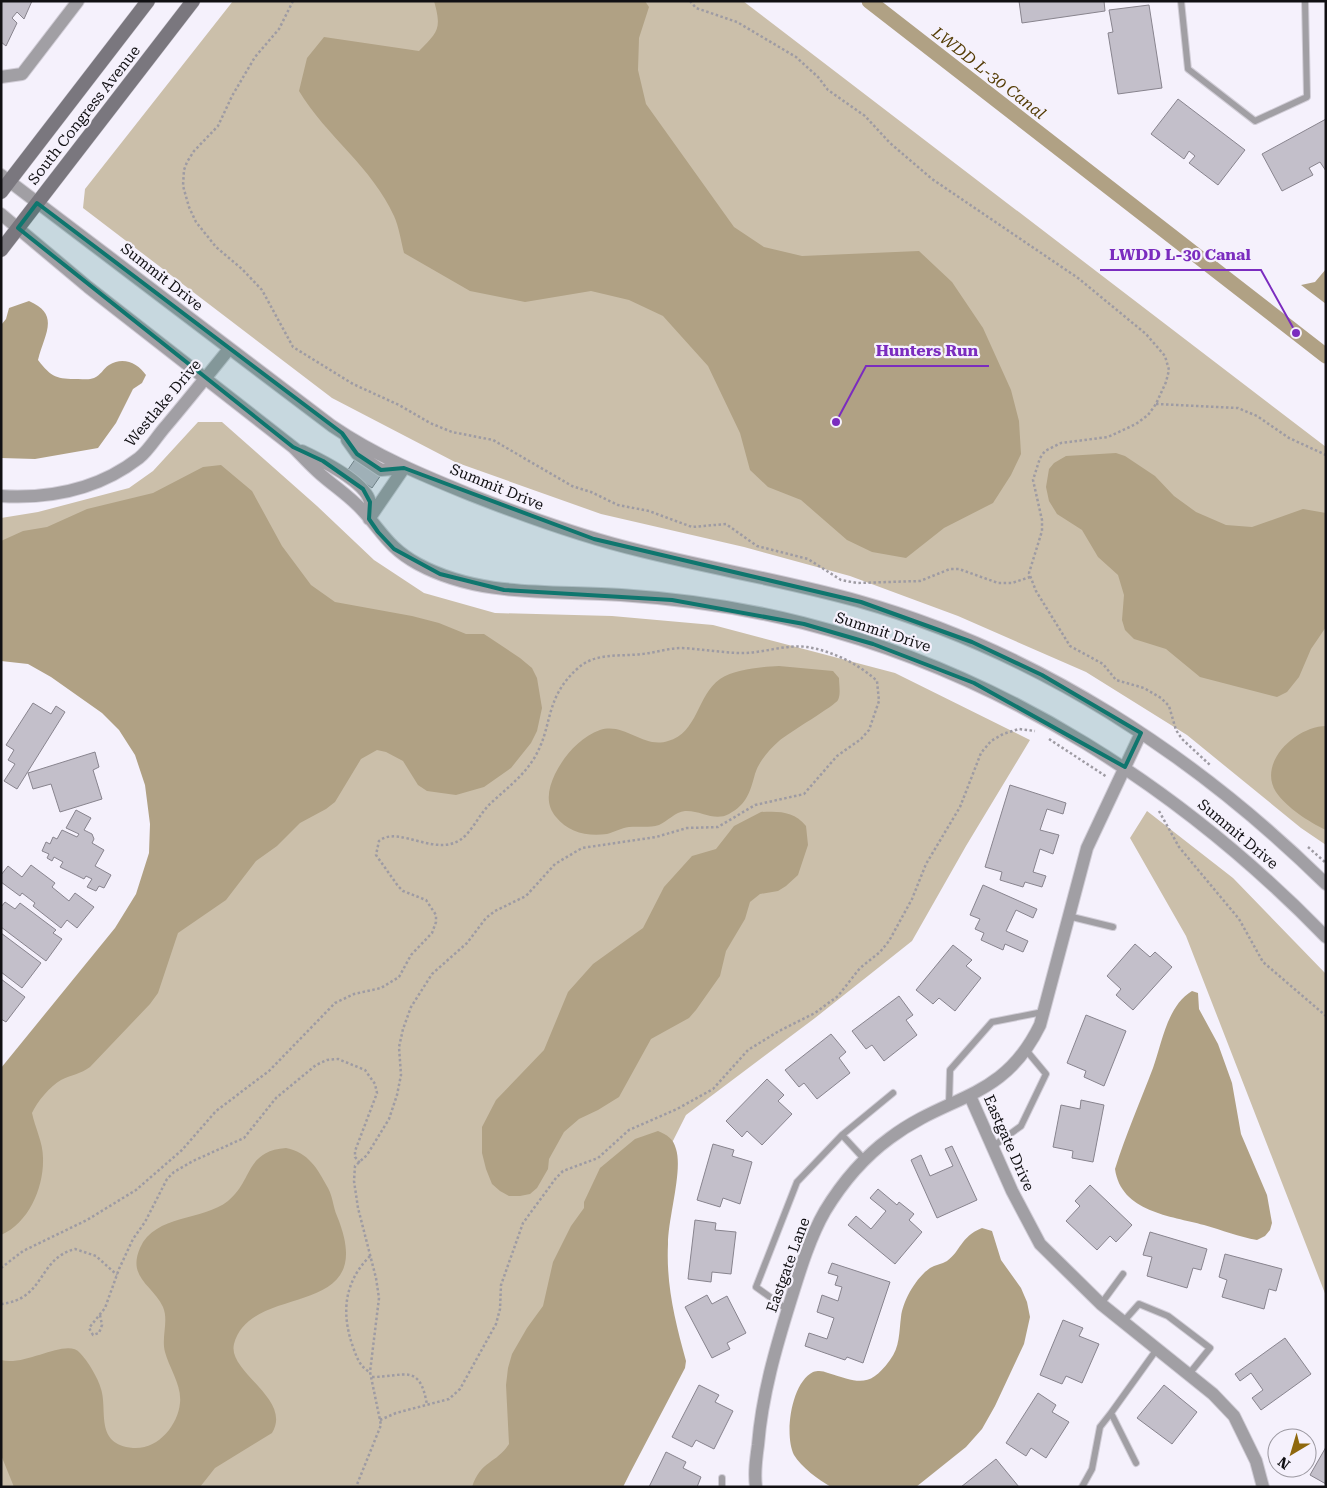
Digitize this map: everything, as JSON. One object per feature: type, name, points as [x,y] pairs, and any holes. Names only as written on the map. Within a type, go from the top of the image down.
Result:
[{"type":"main road","name":"South Congress Avenue","points":[[4,183],[148,1]]},
{"type":"main road","name":"South Congress Avenue","points":[[1,250],[193,1]]},
{"type":"street","points":[[1,77],[22,74],[78,1]]},
{"type":"street","name":"Summit Drive","points":[[4,183],[37,202],[342,433],[371,452],[404,468],[544,523],[594,539],[721,570],[795,584],[921,621],[972,642],[1042,675],[1104,708],[1141,733],[1233,800],[1291,850],[1326,884]]},
{"type":"street","name":"Summit Drive","points":[[1,214],[88,287],[356,496],[365,506],[369,519],[394,549],[440,574],[465,583],[504,590],[620,595],[672,600],[749,611],[804,624],[926,663],[974,683],[1057,726],[1125,767],[1193,817],[1246,861],[1293,903],[1326,936]]},
{"type":"street","name":"Westlake Drive","points":[[1,496],[34,497],[59,494],[96,483],[119,471],[140,457],[230,349]]},
{"type":"street","points":[[369,519],[404,468]]},
{"type":"street","name":"Eastgate Drive","points":[[1141,733],[1087,848],[1040,1025],[1026,1050],[1004,1075],[970,1096],[1022,1214],[1040,1244],[1101,1304],[1214,1394],[1234,1416],[1256,1461],[1262,1487]]},
{"type":"street","name":"Eastgate Lane","points":[[756,1487],[761,1406],[788,1310],[810,1244],[825,1212],[843,1184],[865,1160],[890,1138],[917,1119],[970,1096]]},
{"type":"lane","points":[[1181,1],[1188,69],[1255,121],[1307,97],[1305,1]]},
{"type":"lane","points":[[1068,916],[1113,927]]},
{"type":"lane","points":[[949,1104],[950,1070],[992,1022],[1043,1012]]},
{"type":"lane","points":[[992,1147],[1021,1126],[1046,1074],[1026,1050]]},
{"type":"lane","points":[[788,1310],[756,1287],[797,1182],[842,1135],[894,1094]]},
{"type":"lane","points":[[842,1135],[865,1160]]},
{"type":"lane","points":[[1101,1304],[1123,1274]]},
{"type":"lane","points":[[1123,1322],[1139,1304],[1168,1316],[1210,1348],[1189,1374]]},
{"type":"lane","points":[[1082,1487],[1092,1469],[1100,1427],[1157,1349]]},
{"type":"lane","points":[[1111,1413],[1136,1463]]},
{"type":"lane","points":[[722,1478],[722,1487]]},
{"type":"path","points":[[293,1],[279,29],[255,57],[232,96],[218,126],[194,151],[187,162],[184,170],[183,186],[196,222],[216,247],[242,269],[262,290],[294,347],[353,384],[398,405],[430,423],[452,432],[493,440],[572,486],[591,492],[618,505],[649,511],[692,527],[716,523],[726,524],[750,543],[808,560],[841,580],[868,584],[878,582],[907,583],[920,581],[950,569],[959,569],[998,584],[1012,583],[1030,577]]},
{"type":"path","points":[[690,1],[696,8],[738,22],[796,57],[818,77],[828,90],[865,116],[890,143],[932,179],[1057,262],[1146,334],[1165,356],[1169,370],[1156,404],[1148,415],[1136,424],[1108,437],[1061,443],[1046,451],[1040,458],[1033,480],[1042,520],[1042,531],[1031,567],[1030,577],[1036,591],[1070,646],[1103,664],[1116,680],[1144,688],[1161,698],[1169,706],[1176,730],[1182,739],[1212,766]]},
{"type":"path","points":[[1156,404],[1238,408],[1257,416],[1289,438],[1326,455]]},
{"type":"path","points":[[1,1268],[22,1251],[87,1220],[136,1190],[182,1150],[216,1111],[269,1070],[334,1003],[354,994],[381,988],[399,977],[411,955],[432,933],[436,922],[436,915],[430,904],[403,891],[388,874],[376,855],[379,841],[386,836],[432,845],[453,842],[465,836],[485,809],[515,782],[534,759],[555,695],[583,664],[603,656],[641,654],[667,649],[744,653],[806,647],[856,666],[877,681],[879,701],[869,730],[861,739],[837,756],[804,794],[756,805],[718,827],[687,828],[656,837],[582,848],[555,864],[526,896],[508,904],[486,918],[466,943],[432,974],[411,1007],[403,1029],[400,1047],[401,1074],[398,1095],[389,1119],[360,1163],[355,1166],[354,1181],[358,1208],[379,1298],[370,1372],[382,1425],[356,1487]]},
{"type":"path","points":[[380,1420],[396,1413],[449,1399],[460,1390],[496,1324],[500,1309],[501,1285],[523,1223],[556,1178],[563,1171],[598,1158],[629,1130],[677,1109],[713,1089],[748,1050],[778,1030],[815,1013],[838,996],[860,968],[880,952],[889,941],[912,899],[926,864],[960,807],[981,752],[991,741],[1019,729],[1038,732],[1050,731],[1057,726]]},
{"type":"path","points":[[1044,736],[1118,783]]},
{"type":"path","points":[[1158,809],[1179,847],[1239,919],[1263,962],[1326,1016]]},
{"type":"path","points":[[1307,846],[1326,863]]},
{"type":"path","points":[[100,1315],[102,1328],[99,1333],[93,1335],[89,1328],[105,1308],[132,1239],[151,1212],[167,1179],[193,1161],[244,1138],[281,1093],[316,1065],[328,1060],[338,1059],[365,1070],[375,1084],[377,1093],[355,1151],[360,1163]]},
{"type":"path","points":[[1,1304],[19,1301],[29,1294],[54,1260],[75,1249],[96,1256],[117,1275]]},
{"type":"path","points":[[370,1256],[351,1283],[345,1307],[349,1337],[360,1365],[370,1372]]},
{"type":"path","points":[[371,1377],[405,1374],[416,1377],[424,1387],[427,1405]]},
{"type":"highlighted area","points":[[37,203],[342,433],[357,454],[381,470],[404,468],[594,539],[861,602],[972,642],[1042,675],[1141,733],[1125,767],[974,683],[873,644],[804,624],[672,600],[504,590],[440,574],[394,549],[378,532],[369,519],[370,502],[363,489],[323,461],[293,447],[18,228]]},
{"type":"shaded area","points":[[233,1],[743,1],[1326,447],[1326,845],[1301,828],[1187,735],[1086,672],[958,616],[850,576],[744,547],[601,514],[455,462],[332,398],[83,208],[85,189]]},
{"type":"shaded area","points":[[434,1],[645,1],[649,7],[639,38],[638,70],[646,104],[734,227],[764,247],[802,256],[919,251],[952,282],[983,328],[1011,390],[1019,421],[1021,454],[1011,475],[993,503],[944,528],[906,558],[872,552],[847,540],[801,500],[768,487],[750,470],[740,433],[708,366],[663,316],[629,300],[591,291],[525,302],[470,291],[404,253],[396,220],[385,198],[374,182],[322,123],[299,91],[307,58],[324,37],[419,51],[437,29],[438,18]]},
{"type":"shaded area","points":[[1326,269],[1326,304],[1301,285],[1315,282]]},
{"type":"shaded area","points":[[29,301],[39,306],[45,312],[48,326],[38,360],[51,374],[65,379],[90,379],[114,362],[125,361],[139,367],[146,375],[142,383],[133,389],[116,423],[98,448],[35,459],[1,458],[1,325],[6,319],[9,308]]},
{"type":"shaded area","points":[[198,422],[222,422],[317,506],[374,560],[424,593],[495,613],[612,616],[713,625],[895,673],[1030,740],[966,846],[912,941],[815,1018],[686,1115],[538,1409],[564,1487],[1,1487],[1,1094],[218,822],[1,594],[1,518],[38,512],[129,488],[153,471]]},
{"type":"shaded area","points":[[1116,453],[1125,456],[1155,476],[1174,496],[1196,512],[1226,525],[1252,527],[1303,509],[1326,513],[1326,627],[1311,649],[1299,677],[1287,692],[1277,697],[1200,677],[1166,649],[1134,639],[1125,630],[1122,620],[1124,595],[1118,575],[1098,557],[1082,530],[1057,514],[1049,501],[1046,487],[1049,469],[1054,463],[1066,456]]},
{"type":"shaded area","points":[[221,465],[252,491],[282,546],[311,585],[335,602],[412,616],[439,623],[466,634],[484,634],[532,668],[537,678],[542,708],[537,731],[531,743],[511,768],[484,787],[456,795],[427,791],[418,785],[403,761],[386,752],[377,750],[361,759],[335,802],[300,823],[277,846],[256,861],[226,900],[178,933],[158,993],[150,1004],[90,1067],[57,1083],[40,1099],[32,1113],[43,1152],[43,1169],[38,1192],[20,1222],[1,1235],[1,1068],[115,928],[136,894],[149,853],[150,824],[145,785],[135,755],[119,730],[102,713],[51,677],[28,664],[1,661],[1,541],[23,531],[47,527],[87,509],[153,493],[203,467]]},
{"type":"shaded area","points":[[779,666],[833,671],[839,678],[839,698],[821,713],[784,737],[772,748],[759,765],[747,797],[735,810],[718,817],[685,811],[678,813],[659,825],[623,828],[600,835],[585,834],[572,830],[556,817],[549,802],[551,785],[555,774],[568,754],[586,737],[600,730],[618,729],[650,742],[668,741],[678,737],[686,730],[706,694],[720,679],[741,671]]},
{"type":"shaded area","points":[[1326,726],[1326,830],[1306,819],[1286,804],[1276,792],[1272,781],[1272,769],[1276,758],[1292,739],[1303,732]]},
{"type":"shaded area","points":[[1147,811],[1233,878],[1326,974],[1326,1296],[1186,936],[1130,838]]},
{"type":"shaded area","points":[[761,812],[786,813],[796,817],[806,826],[808,845],[798,875],[778,891],[760,894],[750,902],[745,919],[726,951],[720,976],[696,1010],[689,1018],[651,1039],[619,1097],[579,1119],[564,1132],[549,1159],[548,1169],[537,1188],[530,1194],[520,1196],[509,1196],[500,1191],[492,1184],[486,1169],[482,1153],[482,1127],[496,1100],[544,1050],[568,992],[593,964],[643,928],[664,887],[692,856],[716,849],[734,826]]},
{"type":"shaded area","points":[[1192,991],[1198,993],[1199,1009],[1218,1044],[1232,1083],[1241,1134],[1267,1195],[1272,1223],[1270,1230],[1265,1236],[1257,1240],[1149,1210],[1127,1195],[1119,1183],[1115,1169],[1153,1068],[1166,1026],[1177,1006]]},
{"type":"shaded area","points":[[658,1131],[667,1136],[675,1145],[678,1158],[677,1182],[669,1233],[668,1274],[678,1332],[686,1361],[685,1368],[623,1487],[472,1487],[484,1467],[509,1444],[506,1385],[512,1354],[527,1328],[543,1306],[553,1262],[571,1226],[584,1208],[584,1202],[600,1168],[635,1139]]},
{"type":"shaded area","points":[[286,1148],[294,1150],[312,1162],[320,1174],[331,1195],[346,1250],[342,1272],[328,1287],[263,1312],[245,1325],[234,1344],[234,1354],[240,1365],[267,1397],[274,1409],[276,1421],[272,1433],[215,1468],[200,1487],[14,1487],[1,1455],[1,1360],[22,1360],[56,1350],[74,1349],[86,1360],[98,1380],[103,1398],[105,1425],[113,1440],[121,1445],[142,1448],[158,1440],[175,1420],[180,1396],[165,1352],[165,1312],[159,1299],[139,1274],[137,1267],[140,1248],[147,1237],[168,1223],[206,1212],[228,1201],[242,1185],[256,1161],[273,1150]]},
{"type":"shaded area","points":[[982,1228],[992,1231],[1001,1260],[1021,1288],[1027,1302],[1030,1317],[1024,1344],[982,1429],[966,1447],[916,1487],[831,1487],[801,1464],[794,1455],[791,1446],[791,1410],[799,1387],[805,1378],[817,1371],[862,1381],[876,1376],[896,1350],[902,1310],[915,1283],[930,1268],[952,1257],[969,1236]]},
{"type":"building","points":[[1,1],[32,1],[24,19],[17,12],[12,18],[17,23],[6,46],[1,42]]},
{"type":"building","points":[[1019,1],[1104,1],[1105,11],[1022,23]]},
{"type":"building","points":[[1149,5],[1162,88],[1118,94],[1108,33],[1113,32],[1109,10]]},
{"type":"building","points":[[1178,99],[1245,150],[1218,185],[1189,163],[1195,156],[1189,151],[1184,159],[1151,134]]},
{"type":"building","points":[[1326,119],[1326,171],[1320,162],[1309,168],[1313,175],[1282,191],[1262,154]]},
{"type":"building","points":[[356,458],[381,475],[372,488],[347,471]]},
{"type":"building","points":[[33,703],[51,714],[56,706],[65,712],[17,789],[4,781],[15,764],[8,760],[14,750],[6,745]]},
{"type":"building","points":[[95,752],[99,767],[93,770],[102,799],[60,812],[51,784],[33,789],[28,773]]},
{"type":"building","points":[[1010,785],[1066,803],[1063,814],[1047,809],[1040,830],[1059,835],[1053,854],[1040,849],[1033,872],[1046,876],[1042,887],[1025,882],[1023,887],[1000,880],[1002,872],[985,867]]},
{"type":"building","points":[[76,810],[91,818],[84,830],[92,834],[94,839],[92,843],[104,850],[95,866],[111,875],[104,888],[99,886],[96,891],[87,887],[92,879],[86,876],[84,879],[60,867],[63,862],[54,857],[52,861],[47,858],[49,854],[42,851],[46,842],[50,844],[53,837],[57,839],[62,830],[77,837],[79,834],[66,828]]},
{"type":"building","points":[[31,865],[55,883],[52,887],[69,901],[75,893],[94,907],[77,928],[67,920],[61,928],[33,906],[35,903],[22,893],[20,896],[1,882],[1,875],[8,866],[22,877]]},
{"type":"building","points":[[983,885],[1037,909],[1033,918],[1016,910],[1006,931],[1028,941],[1023,952],[1005,944],[1003,950],[981,940],[984,933],[975,929],[980,919],[970,915]]},
{"type":"building","points":[[5,902],[15,909],[20,903],[56,930],[53,933],[62,939],[46,961],[1,927],[1,907]]},
{"type":"building","points":[[1,933],[41,963],[22,988],[1,972]]},
{"type":"building","points":[[1135,944],[1150,957],[1155,952],[1172,967],[1133,1010],[1116,995],[1121,989],[1107,976]]},
{"type":"building","points":[[953,945],[972,960],[966,966],[981,978],[955,1011],[939,998],[933,1004],[916,990]]},
{"type":"building","points":[[1,979],[25,997],[6,1022],[1,1019]]},
{"type":"building","points":[[899,996],[913,1015],[906,1020],[917,1035],[884,1061],[872,1045],[866,1049],[852,1031]]},
{"type":"building","points":[[1086,1015],[1126,1031],[1104,1086],[1084,1077],[1086,1071],[1067,1063]]},
{"type":"building","points":[[831,1034],[846,1052],[839,1058],[850,1073],[817,1099],[804,1083],[799,1087],[785,1070]]},
{"type":"building","points":[[767,1079],[784,1095],[778,1101],[792,1114],[762,1145],[747,1131],[742,1137],[726,1121]]},
{"type":"building","points":[[1081,1100],[1104,1105],[1093,1162],[1072,1158],[1073,1151],[1053,1147],[1061,1105],[1080,1109]]},
{"type":"building","points":[[713,1144],[734,1150],[732,1156],[752,1162],[740,1204],[723,1198],[720,1207],[697,1200]]},
{"type":"building","points":[[952,1146],[977,1200],[937,1218],[911,1160],[921,1155],[930,1176],[953,1166],[945,1149]]},
{"type":"building","points":[[1090,1185],[1132,1225],[1116,1242],[1110,1236],[1097,1250],[1066,1221],[1080,1206],[1075,1201]]},
{"type":"building","points":[[878,1189],[897,1205],[899,1202],[914,1214],[909,1220],[922,1232],[895,1264],[848,1225],[856,1216],[871,1229],[886,1211],[870,1198]]},
{"type":"building","points":[[695,1220],[716,1223],[715,1230],[736,1232],[731,1274],[712,1272],[711,1282],[688,1279]]},
{"type":"building","points":[[1150,1232],[1207,1249],[1201,1270],[1193,1268],[1187,1288],[1147,1276],[1152,1257],[1143,1255]]},
{"type":"building","points":[[1225,1254],[1282,1269],[1276,1291],[1269,1289],[1264,1309],[1222,1297],[1227,1280],[1219,1277]]},
{"type":"building","points":[[832,1263],[890,1282],[863,1363],[847,1357],[845,1360],[805,1346],[809,1333],[827,1339],[834,1318],[817,1312],[822,1295],[838,1301],[842,1287],[835,1285],[838,1276],[828,1273]]},
{"type":"building","points":[[707,1295],[712,1304],[727,1296],[746,1333],[727,1343],[730,1349],[712,1358],[685,1307]]},
{"type":"building","points":[[1063,1320],[1083,1328],[1079,1336],[1099,1344],[1082,1383],[1066,1376],[1062,1384],[1040,1375]]},
{"type":"building","points":[[1285,1338],[1311,1374],[1261,1410],[1252,1398],[1263,1390],[1251,1373],[1240,1381],[1235,1374]]},
{"type":"building","points":[[699,1385],[719,1395],[715,1402],[733,1411],[714,1449],[696,1440],[692,1447],[672,1437]]},
{"type":"building","points":[[1164,1385],[1197,1412],[1172,1444],[1137,1418]]},
{"type":"building","points":[[1038,1393],[1056,1405],[1052,1412],[1069,1422],[1046,1458],[1031,1448],[1026,1456],[1006,1443]]},
{"type":"building","points":[[1326,1447],[1326,1484],[1315,1478],[1317,1478],[1317,1463]]},
{"type":"building","points":[[666,1452],[686,1462],[683,1468],[701,1477],[697,1487],[649,1487]]},
{"type":"building","points":[[996,1459],[1019,1487],[961,1487]]},
{"type":"waterway","name":"LWDD L-30 Canal","points":[[869,1],[1326,356]]},
{"type":"place","name":"LWDD L-30 Canal","points":[[1296,333]]},
{"type":"place","name":"Hunters Run","points":[[836,422]]}]
